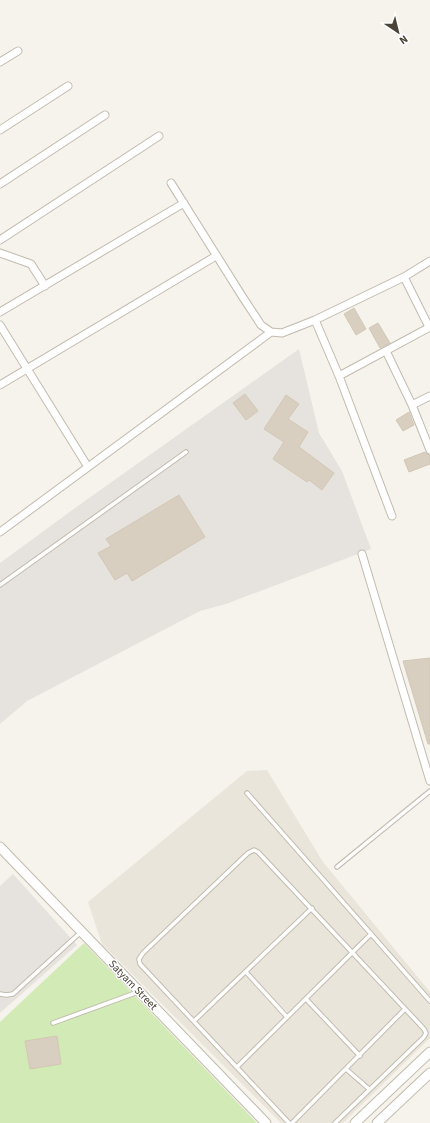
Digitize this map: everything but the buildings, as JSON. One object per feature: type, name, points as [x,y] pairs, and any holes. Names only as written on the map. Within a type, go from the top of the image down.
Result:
[{"type":"street","points":[[0,62],[18,51]]},
{"type":"street","points":[[0,130],[68,86]]},
{"type":"street","points":[[0,184],[105,115]]},
{"type":"street","points":[[0,240],[159,136]]},
{"type":"street","points":[[171,183],[261,325],[271,332],[282,333],[315,320],[404,277],[430,261]]},
{"type":"street","points":[[0,312],[184,203]]},
{"type":"street","points":[[0,253],[31,264],[45,286]]},
{"type":"street","points":[[0,385],[216,256]]},
{"type":"street","points":[[339,376],[430,327],[404,277]]},
{"type":"street","points":[[315,320],[339,376],[392,516]]},
{"type":"street","points":[[0,325],[88,467]]},
{"type":"street","points":[[0,532],[271,332]]},
{"type":"street","points":[[386,351],[412,405],[430,450]]},
{"type":"street","points":[[412,405],[430,396]]},
{"type":"street","points":[[362,554],[430,781]]},
{"type":"street","name":"Satyam Street","points":[[0,847],[266,1123]]},
{"type":"street","points":[[355,1123],[430,1052]]},
{"type":"street","points":[[377,1123],[430,1073]]},
{"type":"lane","points":[[0,585],[186,452]]},
{"type":"lane","points":[[337,867],[430,791]]},
{"type":"lane","points":[[247,793],[430,1001]]},
{"type":"lane","points":[[335,1123],[424,1037],[426,1033],[405,1008],[258,852],[254,850],[248,853],[143,953],[139,959],[140,964],[290,1123],[360,1056],[405,1008]]},
{"type":"lane","points":[[194,1021],[312,908]]},
{"type":"lane","points":[[0,994],[13,994],[82,932]]},
{"type":"lane","points":[[237,1067],[372,934]]},
{"type":"lane","points":[[246,972],[287,1017]]},
{"type":"lane","points":[[53,1023],[140,991]]},
{"type":"lane","points":[[306,999],[360,1056]]},
{"type":"lane","points":[[346,1069],[369,1089]]},
{"type":"shaded area","points":[[299,349],[319,433],[342,471],[371,549],[226,604],[200,611],[27,701],[0,724],[0,563]]},
{"type":"shaded area","points":[[267,770],[323,862],[430,992],[430,1038],[343,1123],[281,1123],[102,944],[88,902],[247,771]]},
{"type":"shaded area","points":[[13,874],[77,945],[0,1013],[0,886]]},
{"type":"green space","points":[[84,943],[257,1123],[0,1123],[0,1022]]}]
